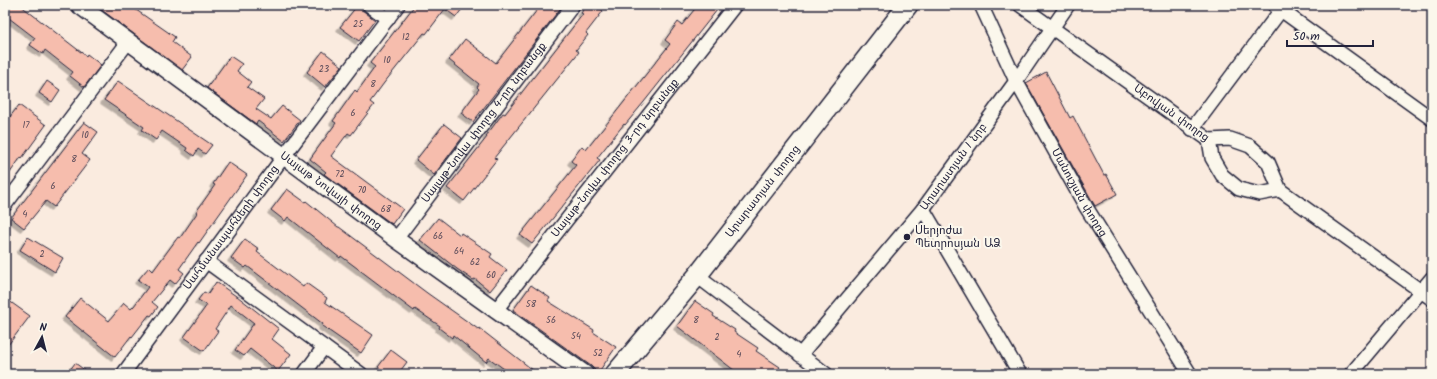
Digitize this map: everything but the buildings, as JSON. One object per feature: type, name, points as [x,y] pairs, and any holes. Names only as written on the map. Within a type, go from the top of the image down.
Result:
[{"type":"main road","name":"Արարատյան փողոց","points":[[615,374],[697,276],[908,5]]},
{"type":"street","name":"Սայաթ Նովայի փողոց","points":[[79,5],[396,239],[585,374]]},
{"type":"street","points":[[369,5],[388,19]]},
{"type":"street","name":"Սահմանապահների փողոց","points":[[123,374],[398,5]]},
{"type":"street","name":"Սայաթ-Նովա փողոց 4-րդ նրբանցք","points":[[396,239],[573,5]]},
{"type":"street","name":"Սայաթ-Նովա փողոց 3-րդ նրբանցք","points":[[496,310],[735,5]]},
{"type":"street","name":"Մանուշյան փողոց","points":[[981,5],[1016,81],[1086,207],[1190,374]]},
{"type":"street","name":"Աբովյան փողոց","points":[[1020,5],[1208,140],[1230,139],[1250,146],[1268,162],[1280,190]]},
{"type":"street","name":"Արարատյան 1 նրբ","points":[[800,355],[923,208],[1016,81],[1068,5]]},
{"type":"street","points":[[1192,129],[1278,8],[1432,119]]},
{"type":"street","points":[[5,205],[128,42]]},
{"type":"street","points":[[1208,140],[1212,158],[1222,175],[1239,189],[1259,194],[1280,190],[1432,299]]},
{"type":"street","points":[[923,208],[1020,374]]},
{"type":"street","points":[[206,261],[361,374]]},
{"type":"street","points":[[697,276],[826,374]]},
{"type":"street","points":[[1352,374],[1432,278]]},
{"type":"street","points":[[304,374],[324,347]]},
{"type":"place","name":"Սերյոժա Պետրոսյան ԱՁ","points":[[907,237]]}]
